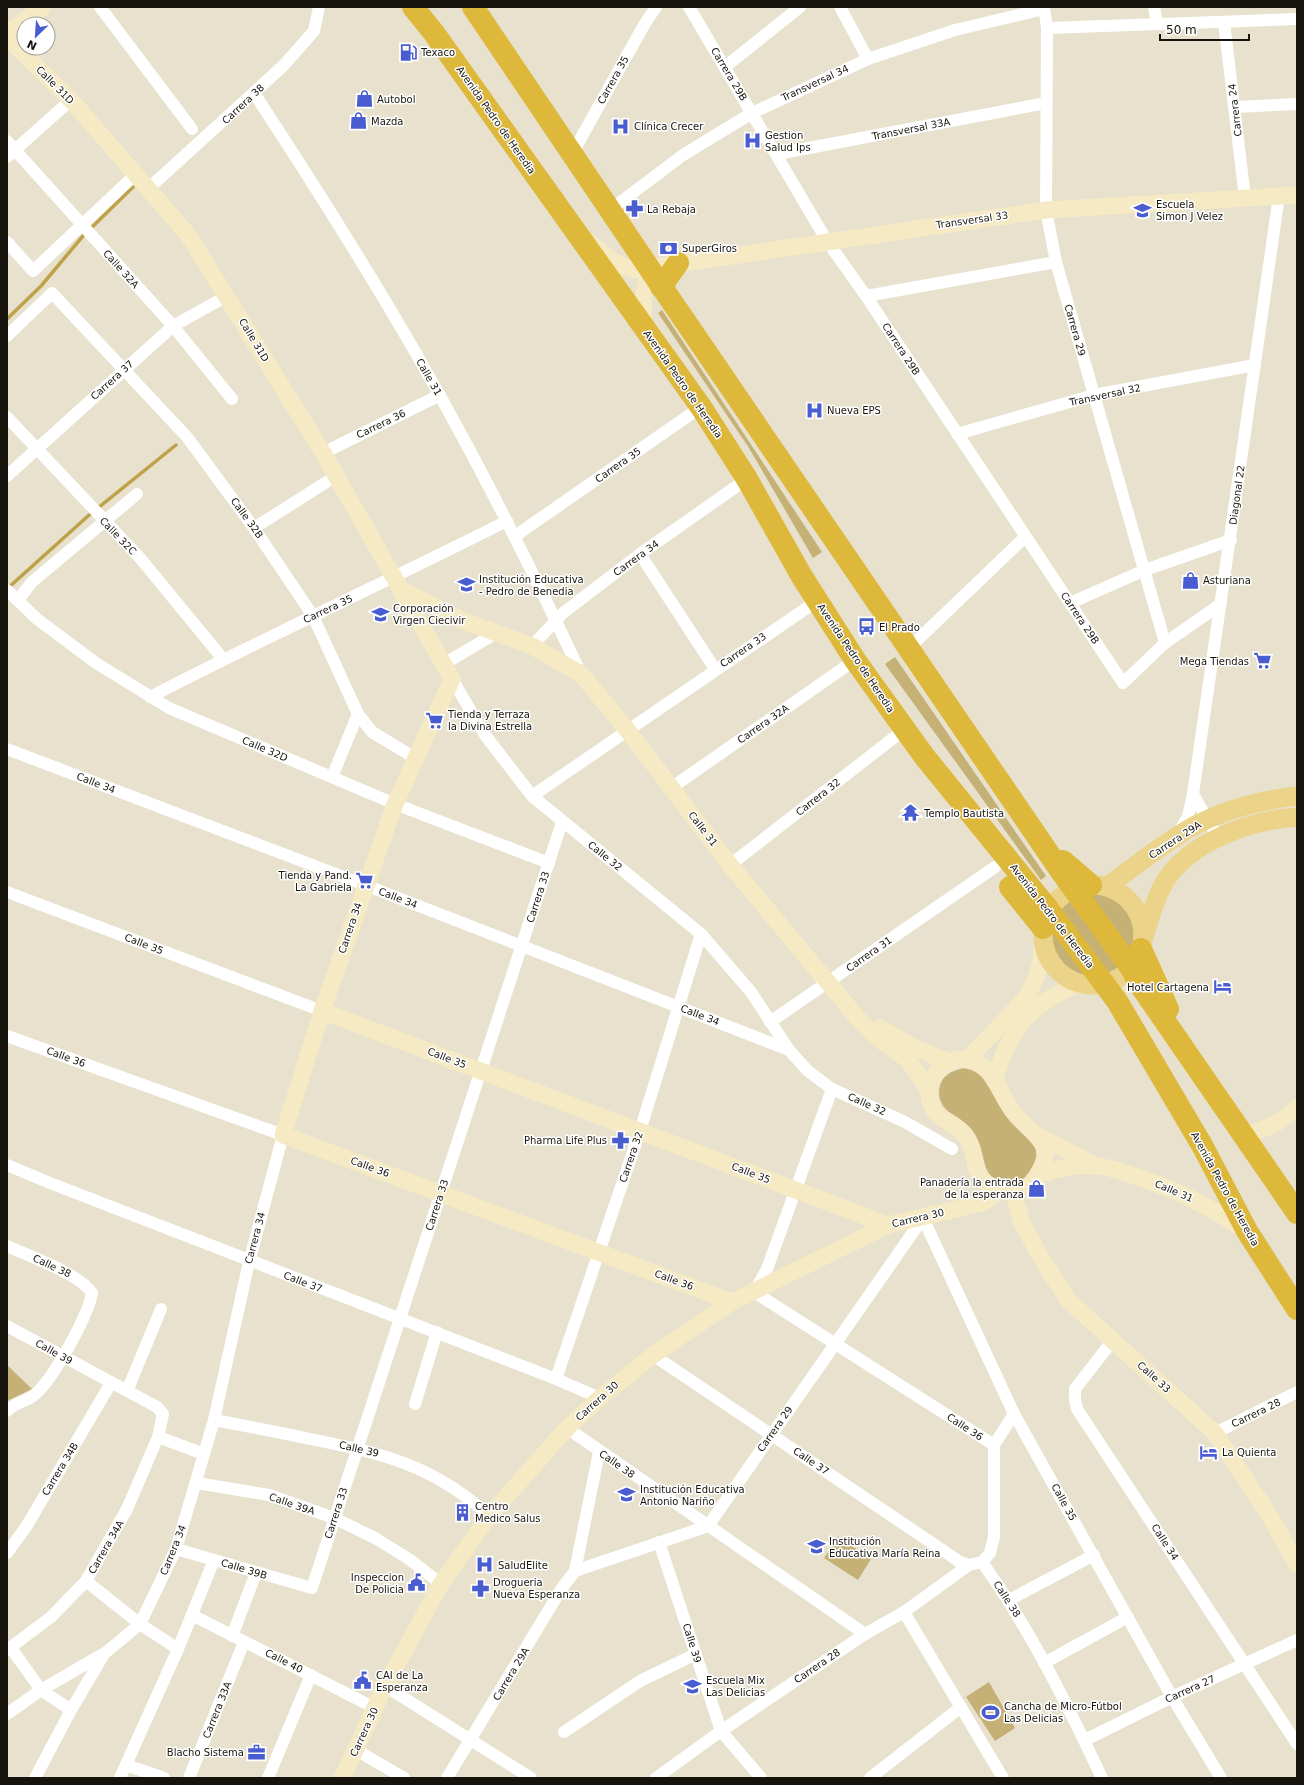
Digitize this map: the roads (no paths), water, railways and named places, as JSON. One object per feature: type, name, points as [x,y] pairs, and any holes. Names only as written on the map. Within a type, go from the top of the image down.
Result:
[{"type":"highway","name":"Avenida Pedro de Heredia","points":[[413,7],[434,33],[570,226],[701,407],[747,479],[817,601],[855,660],[1045,925],[1110,1006],[1160,1075],[1203,1147],[1247,1231],[1297,1309]]},
{"type":"highway","points":[[473,7],[650,268],[661,287],[1041,844],[1090,887],[1140,985],[1297,1213]]},
{"type":"highway","points":[[661,287],[678,263]]},
{"type":"highway","points":[[924,756],[961,824],[995,867],[1045,925]]},
{"type":"highway","points":[[1142,945],[1188,1054]]},
{"type":"main road","name":"Carrera 29A","points":[[1045,925],[1059,898],[1090,887],[1208,820],[1245,806],[1297,796]]},
{"type":"main road","points":[[1045,925],[1044,950],[1054,966],[1068,979],[1092,985],[1124,975],[1131,968],[1142,945],[1158,895],[1172,872],[1194,853],[1218,838],[1248,826],[1278,818],[1297,817]]},
{"type":"main road","points":[[1090,887],[1117,892],[1134,907],[1140,918],[1143,929],[1142,945]]},
{"type":"street","points":[[7,33],[43,7]]},
{"type":"street","points":[[100,7],[192,129]]},
{"type":"street","name":"Carrera 38","points":[[149,188],[283,66],[314,31],[319,7]]},
{"type":"street","name":"Carrera 35","points":[[572,154],[644,25],[656,7]]},
{"type":"street","name":"Carrera 29B","points":[[690,7],[827,241],[866,296],[1123,683],[1165,643]]},
{"type":"street","points":[[725,67],[800,7]]},
{"type":"street","points":[[840,7],[868,58]]},
{"type":"street","points":[[1154,7],[1157,24]]},
{"type":"street","name":"Transversal 34","points":[[610,210],[683,155],[752,113],[868,58],[955,30],[1044,8]]},
{"type":"street","name":"Carrera 29","points":[[1044,8],[1046,28],[1046,210],[1056,262],[1165,643]]},
{"type":"street","points":[[1046,28],[1297,19]]},
{"type":"street","name":"Carrera 24","points":[[1224,22],[1245,198]]},
{"type":"street","name":"Calle 31D","points":[[7,37],[71,100],[149,188],[189,236],[323,453],[452,679]]},
{"type":"street","name":"Calle 31","points":[[254,93],[323,198],[440,395],[515,536],[581,674],[628,731],[730,864],[860,1021],[880,1040],[907,1059],[929,1090]]},
{"type":"street","points":[[10,150],[71,100]]},
{"type":"street","name":"Transversal 33A","points":[[777,154],[1046,103]]},
{"type":"street","points":[[1235,107],[1297,104]]},
{"type":"street","name":"Calle 32A","points":[[10,150],[86,229],[173,326],[232,399]]},
{"type":"street","points":[[7,242],[33,271],[86,229],[136,174]]},
{"type":"street","name":"Transversal 33","points":[[570,226],[602,253],[618,263],[639,271],[678,263],[1046,210],[1297,195]]},
{"type":"street","name":"Diagonal 22","points":[[1176,837],[1188,816],[1193,794],[1231,540],[1279,196]]},
{"type":"street","points":[[866,296],[1056,262]]},
{"type":"street","points":[[644,328],[642,313],[643,292],[650,268]]},
{"type":"street","name":"Calle 32B","points":[[7,336],[52,292],[187,437],[254,528],[313,616],[358,714],[372,732],[415,758]]},
{"type":"street","name":"Carrera 37","points":[[7,476],[123,369],[173,326],[227,296]]},
{"type":"street","name":"Transversal 32","points":[[957,434],[1094,396],[1255,365]]},
{"type":"street","name":"Carrera 36","points":[[323,453],[440,395]]},
{"type":"street","name":"Carrera 35","points":[[515,536],[701,407]]},
{"type":"street","name":"Calle 32C","points":[[7,417],[140,558],[223,659]]},
{"type":"street","points":[[254,528],[336,476]]},
{"type":"street","name":"Carrera 34","points":[[532,646],[556,620],[640,554],[747,479]]},
{"type":"street","points":[[13,595],[26,589],[98,515],[137,494]]},
{"type":"street","name":"Carrera 35","points":[[150,697],[223,659],[313,616],[397,584],[507,521]]},
{"type":"street","points":[[908,649],[1025,536]]},
{"type":"street","points":[[1070,603],[1145,570],[1231,540]]},
{"type":"street","points":[[640,554],[716,669]]},
{"type":"street","name":"Calle 31","points":[[397,584],[434,607],[496,633],[532,646],[581,674]]},
{"type":"street","name":"Calle 32D","points":[[13,595],[37,619],[96,663],[169,708],[395,804],[549,864]]},
{"type":"street","name":"Carrera 33","points":[[532,796],[817,601]]},
{"type":"street","points":[[1165,643],[1221,604]]},
{"type":"street","points":[[444,664],[496,633]]},
{"type":"street","name":"Carrera 32A","points":[[671,788],[855,660]]},
{"type":"street","name":"Carrera 34","points":[[35,1778],[71,1710],[104,1654],[140,1624],[176,1549],[197,1483],[214,1420],[249,1262],[283,1135],[322,1011],[365,885],[395,804],[452,679]]},
{"type":"street","name":"Calle 32","points":[[452,679],[486,735],[532,796],[701,934],[751,992],[770,1022]]},
{"type":"street","points":[[332,777],[358,714]]},
{"type":"street","name":"Carrera 32","points":[[730,864],[905,730]]},
{"type":"street","name":"Calle 34","points":[[7,749],[365,885],[788,1050]]},
{"type":"street","points":[[1193,794],[1218,838]]},
{"type":"street","name":"Carrera 33","points":[[312,1588],[562,822]]},
{"type":"street","name":"Carrera 31","points":[[770,1022],[995,867]]},
{"type":"street","name":"Calle 35","points":[[7,892],[888,1224]]},
{"type":"street","points":[[967,1060],[1032,990],[1040,969],[1045,925]]},
{"type":"street","name":"Carrera 32","points":[[556,1379],[640,1131],[677,1006],[701,934]]},
{"type":"street","name":"Calle 31","points":[[828,982],[853,1008],[882,1030],[915,1048],[950,1062]]},
{"type":"street","points":[[995,1080],[999,1062],[1007,1044],[1021,1023],[1045,1001],[1061,991],[1092,985]]},
{"type":"street","points":[[770,1022],[788,1050]]},
{"type":"street","name":"Calle 36","points":[[7,1036],[283,1135],[732,1302]]},
{"type":"street","name":"Calle 32","points":[[788,1050],[808,1071],[832,1089],[905,1122],[952,1149]]},
{"type":"street","points":[[967,1060],[978,1063],[987,1069],[1016,1115],[1037,1136],[1044,1146],[1045,1152],[1043,1165],[1038,1174],[1024,1189],[1013,1192],[987,1184],[979,1174],[973,1149],[966,1136],[934,1111],[930,1101],[929,1090],[935,1074],[950,1062],[967,1060]]},
{"type":"street","points":[[754,1292],[767,1268],[832,1089]]},
{"type":"street","points":[[1242,1135],[1259,1131],[1277,1123],[1297,1107]]},
{"type":"street","name":"Calle 31","points":[[1037,1136],[1094,1166],[1126,1173],[1168,1188],[1215,1210],[1247,1231]]},
{"type":"street","name":"Calle 37","points":[[7,1164],[50,1183],[249,1262],[437,1332],[600,1398]]},
{"type":"street","name":"Calle 31","points":[[1038,1174],[1066,1168],[1094,1166]]},
{"type":"street","name":"Carrera 30","points":[[342,1778],[385,1686],[441,1584],[489,1516],[567,1428],[600,1398],[653,1355],[732,1302],[888,1224],[923,1218],[988,1200],[992,1197],[996,1188]]},
{"type":"street","name":"Calle 33","points":[[1013,1192],[1022,1223],[1043,1261],[1069,1301],[1215,1433],[1269,1515],[1297,1564]]},
{"type":"street","name":"Carrera 29","points":[[708,1526],[923,1218]]},
{"type":"street","name":"Calle 35","points":[[923,1218],[1014,1414],[1172,1697],[1220,1778]]},
{"type":"street","name":"Calle 38","points":[[7,1246],[75,1277],[87,1285],[92,1293],[90,1303],[63,1357]]},
{"type":"street","name":"Calle 36","points":[[754,1292],[994,1445]]},
{"type":"street","points":[[127,1391],[161,1309]]},
{"type":"street","name":"Calle 39","points":[[7,1326],[157,1407],[163,1414]]},
{"type":"street","points":[[415,1404],[437,1332]]},
{"type":"street","name":"Calle 34","points":[[1113,1340],[1075,1389],[1077,1409],[1246,1664],[1297,1744]]},
{"type":"street","name":"Calle 37","points":[[653,1355],[960,1562],[969,1565]]},
{"type":"street","points":[[7,1411],[13,1406],[33,1396],[44,1385],[63,1357]]},
{"type":"street","name":"Carrera 34B","points":[[7,1554],[26,1527],[111,1383]]},
{"type":"street","name":"Carrera 28","points":[[1215,1433],[1297,1392]]},
{"type":"street","name":"Carrera 34A","points":[[9,1649],[51,1617],[86,1581],[127,1509],[158,1437],[163,1414]]},
{"type":"street","points":[[982,1562],[990,1553],[994,1537],[994,1445],[1014,1414]]},
{"type":"street","name":"Calle 39","points":[[214,1420],[357,1448],[392,1457],[425,1471],[455,1489],[489,1516]]},
{"type":"street","name":"Calle 38","points":[[567,1428],[599,1452],[865,1634]]},
{"type":"street","points":[[158,1437],[204,1454]]},
{"type":"street","points":[[575,1571],[599,1452]]},
{"type":"street","name":"Calle 39A","points":[[197,1483],[269,1495],[334,1518],[375,1538],[410,1559],[441,1584]]},
{"type":"street","points":[[575,1571],[708,1526]]},
{"type":"street","name":"Calle 39","points":[[659,1542],[721,1730],[761,1778]]},
{"type":"street","name":"Calle 39B","points":[[176,1549],[312,1588]]},
{"type":"street","points":[[1009,1600],[1094,1555]]},
{"type":"street","points":[[120,1778],[178,1649],[214,1560]]},
{"type":"street","name":"Calle 38","points":[[982,1562],[1009,1600],[1085,1740],[1102,1778]]},
{"type":"street","name":"Carrera 28","points":[[656,1778],[721,1730],[865,1634],[904,1612],[969,1565],[982,1562]]},
{"type":"street","name":"Carrera 29A","points":[[447,1778],[472,1741],[562,1588],[575,1571]]},
{"type":"street","points":[[232,1636],[256,1573]]},
{"type":"street","points":[[86,1581],[140,1624],[178,1649]]},
{"type":"street","points":[[904,1612],[1003,1778]]},
{"type":"street","name":"Calle 40","points":[[192,1615],[375,1708]]},
{"type":"street","points":[[1044,1663],[1128,1617]]},
{"type":"street","name":"Carrera 27","points":[[1085,1740],[1172,1697],[1297,1640]]},
{"type":"street","name":"Carrera 33A","points":[[189,1778],[244,1642]]},
{"type":"street","points":[[9,1649],[41,1690],[71,1710]]},
{"type":"street","points":[[7,1714],[41,1690],[104,1654]]},
{"type":"street","points":[[564,1732],[640,1681],[696,1654]]},
{"type":"street","points":[[268,1778],[311,1675]]},
{"type":"street","points":[[385,1686],[530,1778]]},
{"type":"street","points":[[870,1778],[961,1708]]},
{"type":"street","points":[[356,1750],[404,1778]]},
{"type":"street","points":[[126,1765],[164,1778]]},
{"type":"waterway","points":[[7,319],[41,286],[83,236],[133,187]]},
{"type":"waterway","points":[[8,588],[88,516],[176,445]]},
{"type":"place","name":"Texaco","points":[[408,52]]},
{"type":"place","name":"Autobol","points":[[364,99]]},
{"type":"place","name":"Mazda","points":[[358,121]]},
{"type":"place","name":"Clínica Crecer","points":[[621,126]]},
{"type":"place","name":"Gestion Salud Ips","points":[[752,141]]},
{"type":"place","name":"La Rebaja","points":[[634,209]]},
{"type":"place","name":"Escuela Simon J Velez","points":[[1143,210]]},
{"type":"place","name":"SuperGiros","points":[[669,248]]},
{"type":"place","name":"Nueva EPS","points":[[814,410]]},
{"type":"place","name":"Asturiana","points":[[1190,580]]},
{"type":"place","name":"Institución Educativa - Pedro de Benedia","points":[[466,585]]},
{"type":"place","name":"Corporación Virgen Ciecivir","points":[[380,614]]},
{"type":"place","name":"El Prado","points":[[866,627]]},
{"type":"place","name":"Mega Tiendas","points":[[1262,661]]},
{"type":"place","name":"Tienda y Terraza la Divina Estrella","points":[[435,720]]},
{"type":"place","name":"Templo Bautista","points":[[911,813]]},
{"type":"place","name":"Tienda y Pand. La Gabriela","points":[[365,881]]},
{"type":"place","name":"Hotel Cartagena","points":[[1222,987]]},
{"type":"place","name":"Pharma Life Plus","points":[[620,1140]]},
{"type":"place","name":"Panadería la entrada de la esperanza","points":[[1037,1188]]},
{"type":"place","name":"La Quienta","points":[[1209,1452]]},
{"type":"place","name":"Institución Educativa Antonio Nariño","points":[[627,1495]]},
{"type":"place","name":"Centro Medico Salus","points":[[462,1512]]},
{"type":"place","name":"Institución Educativa María Reina","points":[[816,1547]]},
{"type":"place","name":"SaludElite","points":[[485,1565]]},
{"type":"place","name":"Inspeccion De Policia","points":[[417,1583]]},
{"type":"place","name":"Drogueria Nueva Esperanza","points":[[480,1588]]},
{"type":"place","name":"CAI de La Esperanza","points":[[363,1681]]},
{"type":"place","name":"Escuela Mix Las Delicias","points":[[693,1686]]},
{"type":"place","name":"Cancha de Micro-Fútbol Las Delicias","points":[[991,1712]]},
{"type":"place","name":"Blacho Sistema","points":[[257,1752]]}]
